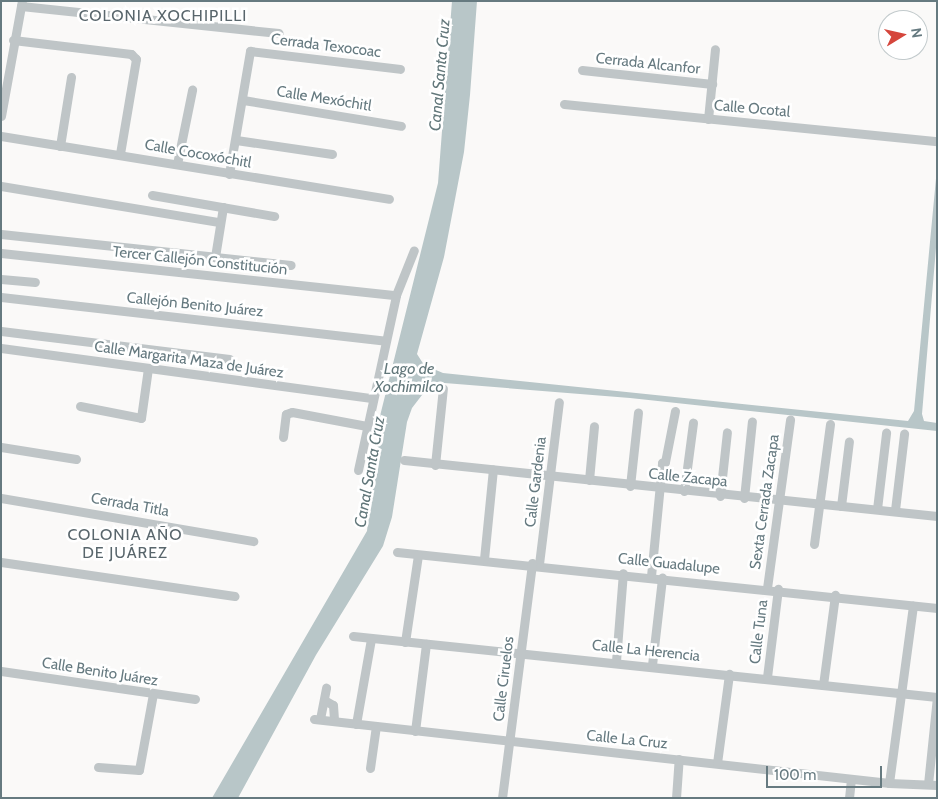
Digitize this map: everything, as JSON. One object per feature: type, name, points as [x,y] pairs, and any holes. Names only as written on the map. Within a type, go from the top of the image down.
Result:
[{"type":"street","points":[[1,116],[13,40],[21,4],[279,33]]},
{"type":"street","points":[[13,40],[131,54],[136,59],[120,154]]},
{"type":"street","name":"Cerrada Alcanfor","points":[[708,119],[715,49]]},
{"type":"street","name":"Cerrada Texocoac","points":[[243,100],[250,51],[400,69]]},
{"type":"street","name":"Cerrada Alcanfor","points":[[582,70],[712,84]]},
{"type":"street","points":[[60,146],[71,77]]},
{"type":"street","points":[[177,164],[192,90]]},
{"type":"street","points":[[229,174],[243,100]]},
{"type":"street","name":"Calle Mexóchitl","points":[[243,100],[401,126]]},
{"type":"street","name":"Calle Ocotal","points":[[564,104],[936,141]]},
{"type":"street","name":"Calle Cocoxóchitl","points":[[1,136],[120,154],[389,200]]},
{"type":"street","points":[[236,140],[332,154]]},
{"type":"street","points":[[1,186],[219,222]]},
{"type":"street","points":[[152,195],[274,216]]},
{"type":"street","points":[[215,257],[219,222],[223,207]]},
{"type":"street","points":[[1,234],[291,266]]},
{"type":"street","points":[[358,470],[372,398],[396,295],[414,250]]},
{"type":"street","name":"Tercer Callejón Constitución","points":[[1,253],[396,295]]},
{"type":"street","points":[[1,279],[35,282]]},
{"type":"street","name":"Callejón Benito Juárez","points":[[1,297],[385,341]]},
{"type":"street","points":[[1,330],[229,359]]},
{"type":"street","name":"Calle Margarita Maza de Juárez","points":[[1,348],[372,398]]},
{"type":"street","points":[[80,406],[141,418],[148,368]]},
{"type":"street","points":[[436,466],[443,388]]},
{"type":"street","name":"Calle Gardenia","points":[[536,564],[551,475],[559,402]]},
{"type":"street","points":[[651,576],[659,488],[675,411]]},
{"type":"street","points":[[283,437],[286,414],[292,412],[367,426]]},
{"type":"street","points":[[630,486],[638,412]]},
{"type":"street","points":[[744,498],[752,420]]},
{"type":"street","name":"Sexta Cerrada Zacapa","points":[[767,588],[781,501],[790,420]]},
{"type":"street","points":[[684,491],[693,423]]},
{"type":"street","points":[[814,544],[830,424]]},
{"type":"street","points":[[589,480],[594,426]]},
{"type":"street","points":[[720,496],[727,432]]},
{"type":"street","points":[[877,509],[886,433]]},
{"type":"street","points":[[895,510],[904,434]]},
{"type":"street","points":[[841,506],[850,442]]},
{"type":"street","points":[[1,447],[76,459]]},
{"type":"street","name":"Calle Zacapa","points":[[404,460],[436,466],[551,475],[720,496],[936,514]]},
{"type":"street","points":[[484,559],[493,469]]},
{"type":"street","name":"Cerrada Titla","points":[[1,498],[253,541]]},
{"type":"street","name":"Calle Guadalupe","points":[[397,552],[778,589],[937,608]]},
{"type":"street","points":[[406,642],[418,554]]},
{"type":"street","points":[[1,562],[235,596]]},
{"type":"street","name":"Calle Ciruelos","points":[[502,798],[521,653],[536,564]]},
{"type":"street","points":[[616,661],[623,573]]},
{"type":"street","points":[[652,665],[662,578]]},
{"type":"street","name":"Calle Tuna","points":[[767,677],[778,589]]},
{"type":"street","points":[[823,685],[834,595]]},
{"type":"street","points":[[890,783],[899,693],[913,606]]},
{"type":"street","name":"Calle La Herencia","points":[[353,636],[616,661],[937,697]]},
{"type":"street","points":[[356,724],[371,639]]},
{"type":"street","points":[[415,731],[426,644]]},
{"type":"street","name":"Calle Benito Juárez","points":[[1,671],[195,699]]},
{"type":"street","points":[[717,763],[729,674]]},
{"type":"street","points":[[326,688],[324,700],[333,705],[334,721]]},
{"type":"street","points":[[98,767],[139,770],[153,694]]},
{"type":"street","points":[[932,785],[937,697]]},
{"type":"street","name":"Calle La Cruz","points":[[324,700],[317,719],[851,779],[932,785]]},
{"type":"street","points":[[370,768],[376,726]]},
{"type":"street","points":[[676,798],[679,759]]},
{"type":"street","points":[[849,798],[851,779]]},
{"type":"water","name":"Lago de Xochimilco","points":[[452,1],[477,1],[470,95],[464,152],[444,257],[417,354],[424,365],[443,373],[908,421],[914,411],[937,168],[937,236],[922,414],[924,421],[937,423],[937,431],[630,398],[432,382],[412,408],[407,422],[392,517],[383,546],[316,655],[238,798],[212,798],[367,531],[379,420],[438,183]]},
{"type":"district","name":"COLONIA XOCHIPILLI","points":[[163,16]]},
{"type":"district","name":"COLONIA AÑO DE JUÁREZ","points":[[125,544]]},
{"type":"water label","name":"Canal Santa Cruz","points":[[440,75]]},
{"type":"water label","name":"Canal Santa Cruz","points":[[370,472]]}]
